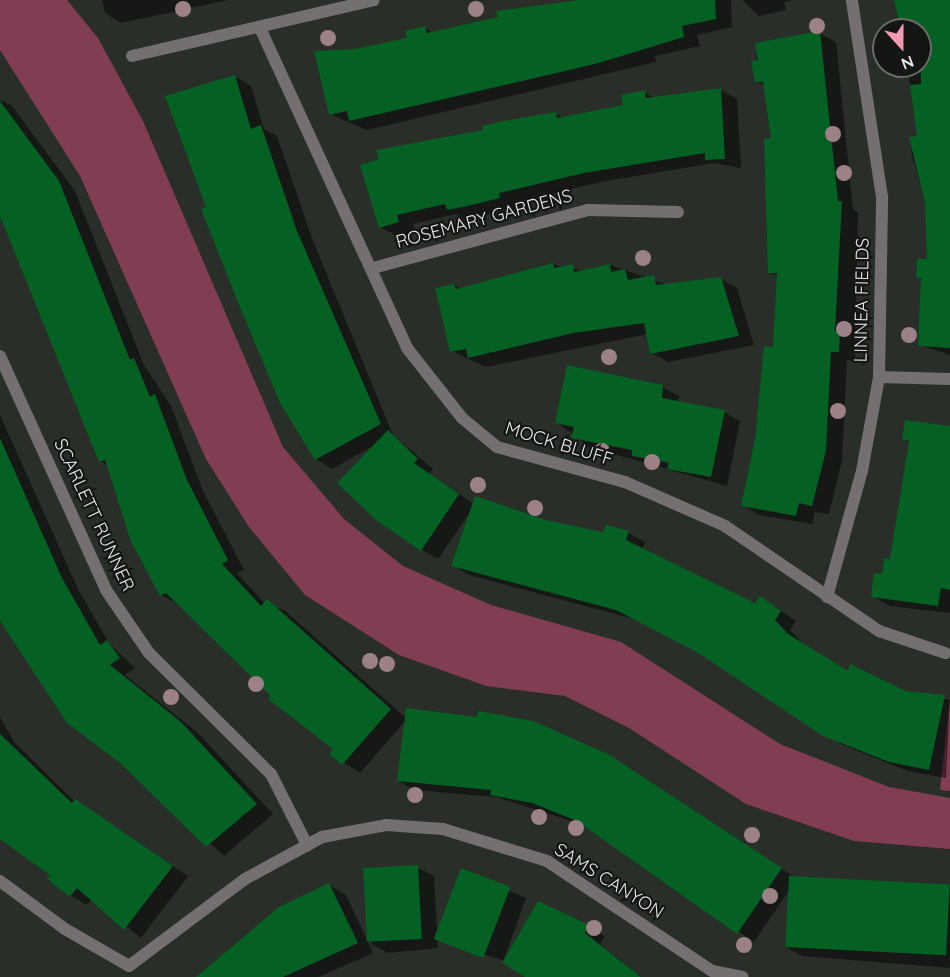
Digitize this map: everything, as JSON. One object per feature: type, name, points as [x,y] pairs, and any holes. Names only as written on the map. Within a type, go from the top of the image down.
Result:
[{"type":"street","points":[[132,56],[374,0]]},
{"type":"street","name":"LINNEA FIELDS","points":[[827,597],[862,471],[879,377],[882,197],[852,0]]},
{"type":"street","name":"MOCK BLUFF","points":[[260,28],[373,268],[407,348],[429,380],[497,447],[625,482],[725,526],[879,631],[945,652]]},
{"type":"street","name":"ROSEMARY GARDENS","points":[[373,268],[588,210],[678,212]]},
{"type":"street","name":"SCARLETT RUNNER","points":[[0,356],[106,590],[150,653],[271,774],[307,845]]},
{"type":"street","points":[[879,377],[950,379]]},
{"type":"street","name":"SAMS CANYON","points":[[0,880],[65,928],[129,966],[245,879],[307,845],[386,825],[443,829],[547,861],[712,971],[742,977]]},
{"type":"shaded area","points":[[0,0],[67,0],[98,38],[143,121],[283,447],[344,519],[403,566],[491,605],[621,642],[780,744],[889,787],[950,798],[950,849],[854,841],[746,804],[629,728],[565,696],[486,686],[399,655],[305,595],[249,527],[206,459],[80,176],[0,50]]},
{"type":"shaded area","points":[[950,698],[950,791],[940,790]]},
{"type":"building","points":[[579,0],[715,0],[716,19],[682,26],[684,37],[595,64],[349,121],[347,111],[329,115],[314,51],[354,49],[407,38],[405,31],[425,26],[427,33],[498,17],[496,11]]},
{"type":"building","points":[[894,0],[950,0],[950,348],[918,346],[921,278],[916,278],[917,259],[927,259],[925,203],[909,137],[917,136],[910,85],[921,84],[921,78],[932,78],[932,18],[898,18]]},
{"type":"building","points":[[820,31],[838,201],[842,201],[835,331],[840,331],[839,352],[831,352],[826,451],[812,506],[799,503],[796,516],[741,506],[755,439],[764,346],[773,347],[777,273],[768,273],[764,139],[771,138],[763,82],[755,82],[751,61],[758,60],[755,43]]},
{"type":"building","points":[[235,75],[251,129],[261,125],[297,231],[381,424],[315,460],[280,403],[237,300],[201,209],[206,207],[165,96]]},
{"type":"building","points":[[721,88],[725,159],[705,160],[705,153],[584,173],[499,193],[500,198],[467,206],[447,210],[445,204],[397,215],[399,222],[379,228],[360,165],[379,159],[376,150],[483,130],[482,126],[504,121],[556,112],[557,118],[623,105],[621,95],[645,90],[646,98]]},
{"type":"building","points":[[0,101],[59,181],[130,360],[134,358],[150,397],[155,394],[187,480],[228,560],[222,564],[261,606],[267,599],[391,709],[342,765],[329,754],[333,749],[268,699],[271,696],[166,593],[160,596],[131,542],[105,460],[99,462],[0,216]]},
{"type":"building","points":[[553,263],[554,268],[573,264],[574,272],[610,264],[611,272],[625,269],[628,280],[654,275],[656,285],[721,277],[739,336],[650,354],[644,323],[573,333],[468,358],[466,349],[450,352],[435,288],[454,284],[456,289]]},
{"type":"building","points":[[567,365],[663,385],[662,398],[725,410],[711,477],[667,469],[669,462],[632,456],[632,450],[571,438],[574,427],[555,423]]},
{"type":"building","points":[[905,420],[950,426],[950,590],[941,588],[938,606],[871,597],[874,573],[882,574],[884,558],[890,559],[909,441],[902,440]]},
{"type":"building","points":[[388,430],[418,459],[414,463],[459,494],[421,551],[376,520],[337,483]]},
{"type":"building","points":[[0,438],[62,578],[100,645],[107,640],[120,658],[110,665],[181,722],[257,804],[206,847],[120,763],[67,723],[0,621]]},
{"type":"building","points":[[475,496],[546,520],[603,532],[606,525],[629,531],[626,540],[755,603],[760,596],[781,611],[775,620],[788,634],[848,671],[850,664],[906,691],[945,695],[929,770],[889,762],[823,736],[700,654],[616,610],[451,566]]},
{"type":"building","points":[[406,708],[477,717],[478,711],[533,721],[608,754],[782,868],[737,934],[577,821],[532,803],[490,795],[491,790],[397,781]]},
{"type":"building","points":[[0,734],[72,803],[75,799],[173,866],[124,930],[77,888],[70,897],[47,879],[50,875],[0,839]]},
{"type":"building","points":[[418,865],[422,939],[367,942],[363,868]]},
{"type":"building","points":[[461,868],[510,887],[483,958],[434,939]]},
{"type":"building","points":[[789,876],[950,884],[946,955],[785,947]]},
{"type":"building","points":[[329,883],[358,943],[283,977],[196,977],[279,907]]},
{"type":"building","points":[[538,901],[589,925],[585,933],[641,977],[525,977],[502,963]]}]
